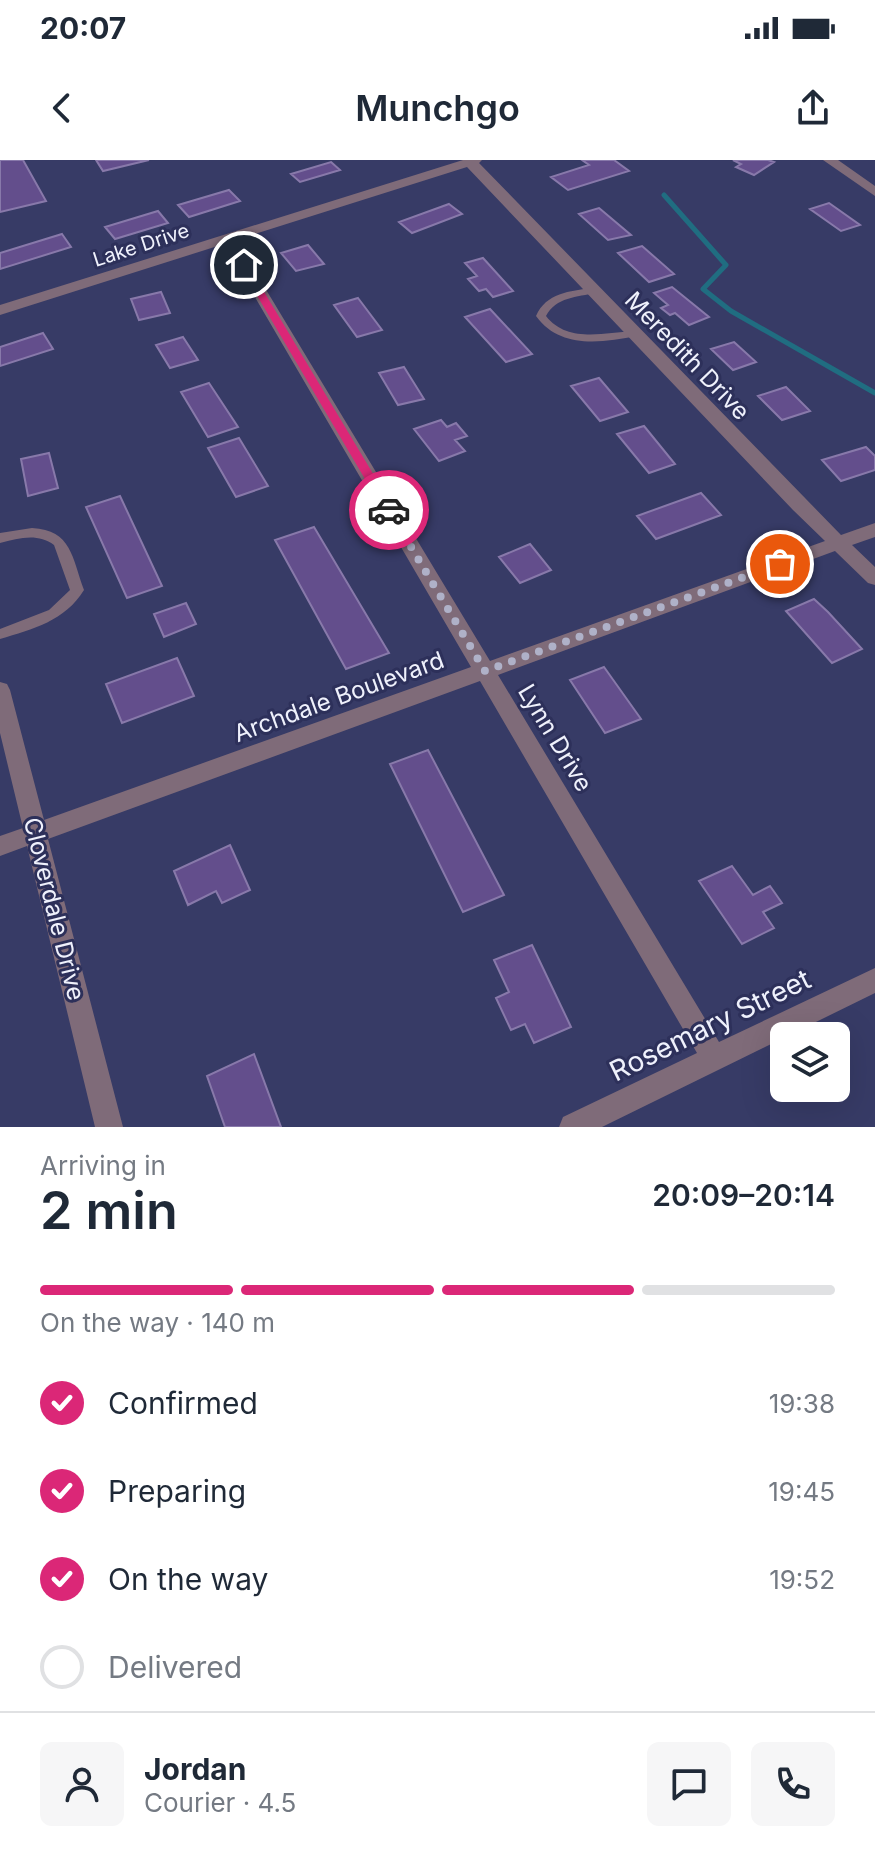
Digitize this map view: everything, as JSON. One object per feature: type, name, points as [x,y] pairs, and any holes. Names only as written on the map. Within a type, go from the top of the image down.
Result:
[{"type":"street","points":[[829,160],[875,192]]},
{"type":"street","name":"Lake Drive","points":[[0,310],[473,161]]},
{"type":"street","name":"Meredith Drive","points":[[473,161],[633,334],[799,506],[875,578]]},
{"type":"street","name":"Lynn Drive","points":[[228,238],[714,1058]]},
{"type":"street","name":"Archdale Boulevard","points":[[0,846],[875,530]]},
{"type":"street","name":"Cloverdale Drive","points":[[0,690],[109,1127]]},
{"type":"street","name":"Rosemary Street","points":[[573,1127],[875,980]]},
{"type":"lane","points":[[592,291],[566,296],[546,305],[541,316],[546,325],[566,337],[633,334]]},
{"type":"lane","points":[[0,538],[29,533],[55,537],[77,590],[68,602],[51,615],[0,634]]},
{"type":"building","points":[[0,160],[23,160],[46,201],[0,212]]},
{"type":"building","points":[[96,160],[149,160],[103,171]]},
{"type":"building","points":[[582,160],[614,160],[629,171],[568,190],[551,177],[589,165]]},
{"type":"building","points":[[733,160],[774,162],[754,175],[736,167],[741,164]]},
{"type":"building","points":[[331,162],[340,170],[300,182],[291,174]]},
{"type":"building","points":[[229,190],[240,201],[189,217],[178,205]]},
{"type":"building","points":[[829,203],[860,225],[841,231],[810,209]]},
{"type":"building","points":[[449,204],[462,214],[412,233],[399,222]]},
{"type":"building","points":[[599,208],[631,235],[608,240],[579,214]]},
{"type":"building","points":[[158,211],[168,223],[115,239],[105,227]]},
{"type":"building","points":[[62,234],[71,247],[0,269],[0,253]]},
{"type":"building","points":[[308,245],[324,264],[296,271],[281,253]]},
{"type":"building","points":[[642,246],[674,274],[649,282],[618,253]]},
{"type":"building","points":[[483,258],[513,291],[493,297],[486,289],[479,291],[468,279],[477,276],[465,263]]},
{"type":"building","points":[[672,287],[709,317],[689,325],[675,313],[670,315],[661,308],[668,305],[654,293]]},
{"type":"building","points":[[161,292],[170,313],[139,320],[131,299]]},
{"type":"building","points":[[358,298],[382,330],[357,337],[334,305]]},
{"type":"building","points":[[490,309],[532,354],[506,362],[465,317]]},
{"type":"building","points":[[43,333],[53,349],[0,366],[0,347]]},
{"type":"building","points":[[183,337],[198,360],[170,368],[156,345]]},
{"type":"building","points":[[734,342],[756,362],[733,370],[711,349]]},
{"type":"building","points":[[404,367],[424,399],[398,405],[379,373]]},
{"type":"building","points":[[599,378],[628,412],[600,421],[571,386]]},
{"type":"building","points":[[209,383],[238,427],[208,437],[181,392]]},
{"type":"building","points":[[786,387],[810,411],[782,420],[758,396]]},
{"type":"building","points":[[441,420],[447,427],[456,423],[467,436],[455,440],[465,451],[439,461],[414,429]]},
{"type":"building","points":[[644,426],[675,464],[649,473],[617,434]]},
{"type":"building","points":[[239,438],[268,486],[236,497],[208,448]]},
{"type":"building","points":[[866,447],[875,456],[875,470],[841,481],[822,460]]},
{"type":"building","points":[[49,453],[58,488],[28,496],[21,459]]},
{"type":"building","points":[[701,493],[721,515],[656,539],[637,516]]},
{"type":"building","points":[[120,496],[162,586],[127,598],[86,507]]},
{"type":"building","points":[[314,527],[389,653],[346,669],[275,540]]},
{"type":"building","points":[[530,544],[551,570],[520,583],[499,557]]},
{"type":"building","points":[[814,599],[862,649],[832,663],[786,611]]},
{"type":"building","points":[[186,603],[196,624],[164,637],[154,614]]},
{"type":"building","points":[[177,658],[194,696],[122,723],[106,684]]},
{"type":"building","points":[[604,667],[641,719],[605,733],[570,680]]},
{"type":"building","points":[[428,750],[504,895],[463,912],[390,764]]},
{"type":"building","points":[[230,845],[250,890],[222,903],[216,891],[188,905],[174,871]]},
{"type":"building","points":[[732,866],[753,895],[770,886],[782,903],[763,912],[774,928],[742,944],[699,881]]},
{"type":"building","points":[[532,945],[571,1027],[534,1043],[525,1024],[511,1030],[496,998],[509,992],[494,960]]},
{"type":"building","points":[[254,1054],[281,1127],[225,1127],[207,1076]]},
{"type":"waterway","points":[[664,195],[726,265],[703,289],[731,311],[875,393]]},
{"type":"way so far","points":[[389,510],[485,671],[780,564]]},
{"type":"route","points":[[244,265],[389,510]]}]
